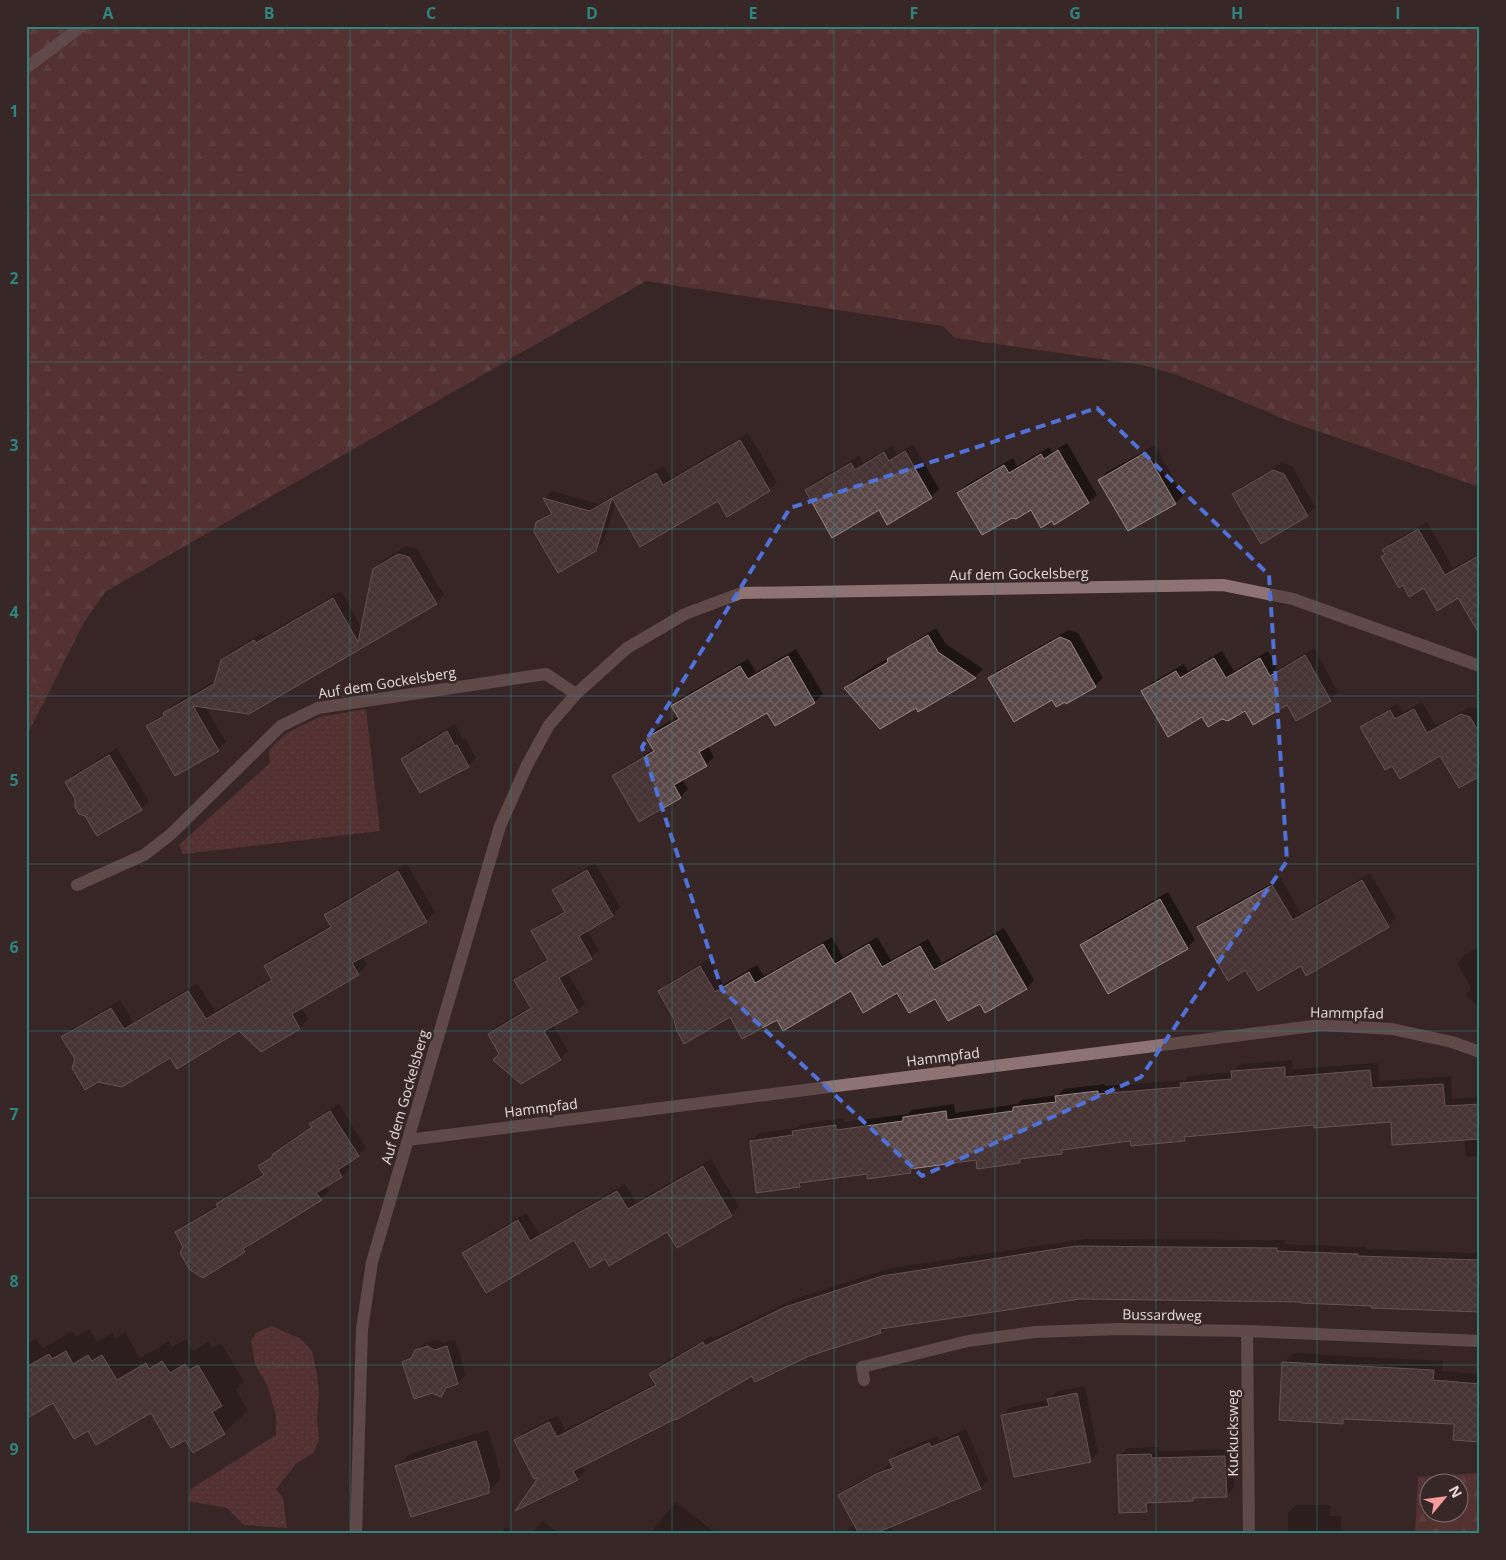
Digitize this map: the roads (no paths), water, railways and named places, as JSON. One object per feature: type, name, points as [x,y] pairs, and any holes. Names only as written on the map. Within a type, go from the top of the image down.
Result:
[{"type":"street","points":[[26,68],[82,26]]},
{"type":"street","name":"Auf dem Gockelsberg","points":[[356,1534],[362,1328],[372,1262],[500,826],[527,765],[549,725],[576,694],[628,648],[685,614],[741,593],[1223,585],[1293,599],[1480,666]]},
{"type":"street","name":"Auf dem Gockelsberg","points":[[78,885],[144,855],[170,835],[280,726],[318,708],[546,674],[576,694]]},
{"type":"street","name":"Hammpfad","points":[[408,1140],[1321,1025],[1392,1029],[1452,1042],[1480,1052]]},
{"type":"street","name":"Bussardweg","points":[[864,1380],[862,1367],[968,1341],[1035,1332],[1119,1329],[1247,1331],[1480,1341]]},
{"type":"street","name":"Kuckucksweg","points":[[1247,1331],[1249,1534]]}]
